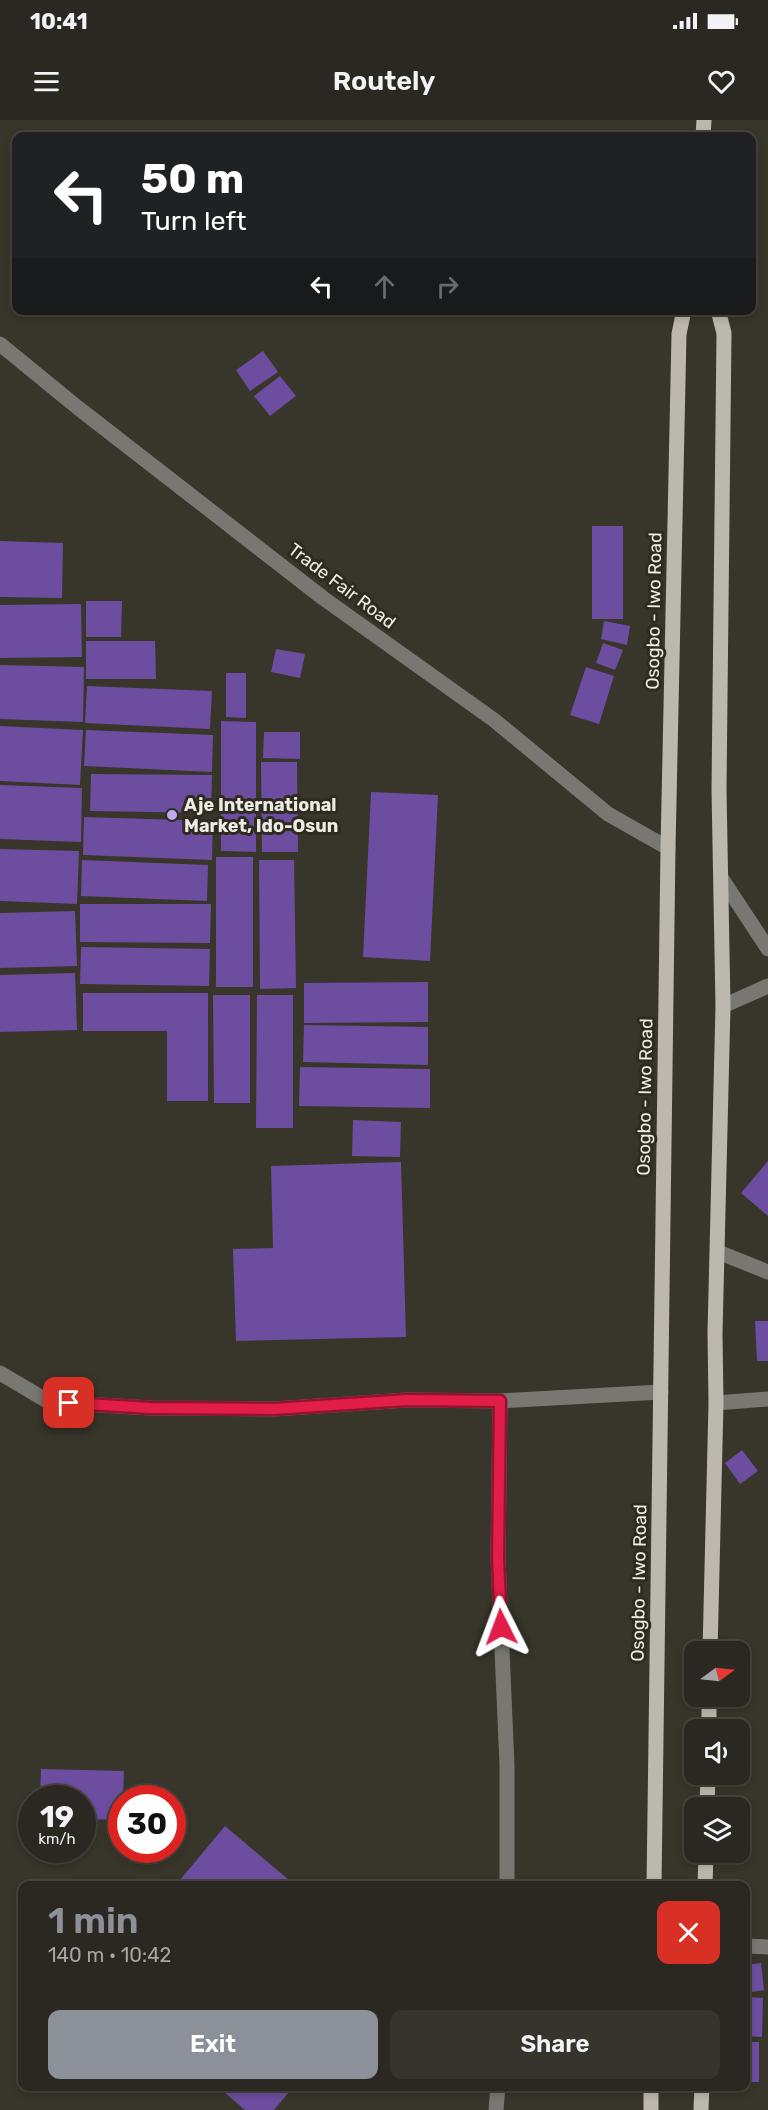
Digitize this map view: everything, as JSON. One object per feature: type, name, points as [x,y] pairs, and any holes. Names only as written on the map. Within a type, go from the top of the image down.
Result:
[{"type":"main road","name":"Osogbo - Iwo Road","points":[[654,1881],[668,848],[679,334],[683,315]]},
{"type":"main road","points":[[710,1641],[723,1006],[719,790],[724,333],[719,315]]},
{"type":"main road","points":[[705,1881],[706,1863]]},
{"type":"main road","points":[[651,2091],[651,2110]]},
{"type":"main road","points":[[701,2110],[702,2091]]},
{"type":"street","name":"Trade Fair Road","points":[[0,344],[77,407],[323,598],[494,720],[608,814],[668,848]]},
{"type":"street","points":[[722,879],[768,949]]},
{"type":"street","points":[[723,1006],[768,986]]},
{"type":"street","points":[[718,1252],[768,1272]]},
{"type":"street","points":[[0,1373],[49,1402],[151,1408],[274,1409],[407,1400],[500,1401],[661,1392]]},
{"type":"street","points":[[716,1403],[768,1399]]},
{"type":"street","points":[[500,1401],[498,1558],[507,1765],[507,1881]]},
{"type":"street","points":[[750,1946],[768,1947]]},
{"type":"street","points":[[496,2110],[498,2091]]},
{"type":"building","points":[[263,351],[278,372],[250,391],[236,370]]},
{"type":"building","points":[[280,376],[296,396],[270,416],[254,396]]},
{"type":"building","points":[[592,526],[623,526],[623,619],[592,619]]},
{"type":"building","points":[[0,541],[63,543],[62,598],[0,597]]},
{"type":"building","points":[[86,601],[122,601],[121,637],[86,637]]},
{"type":"building","points":[[81,604],[82,657],[0,658],[0,605]]},
{"type":"building","points":[[604,621],[630,626],[627,645],[601,639]]},
{"type":"building","points":[[86,641],[155,641],[156,679],[86,679]]},
{"type":"building","points":[[603,643],[623,650],[615,670],[596,663]]},
{"type":"building","points":[[276,649],[305,654],[300,678],[271,672]]},
{"type":"building","points":[[0,665],[84,667],[83,722],[0,719]]},
{"type":"building","points":[[586,667],[614,676],[599,724],[570,715]]},
{"type":"building","points":[[226,673],[246,673],[246,718],[226,717]]},
{"type":"building","points":[[87,686],[212,691],[210,729],[85,723]]},
{"type":"building","points":[[221,721],[256,722],[256,852],[221,851]]},
{"type":"building","points":[[0,726],[83,730],[80,785],[0,781]]},
{"type":"building","points":[[86,730],[213,735],[212,772],[84,766]]},
{"type":"building","points":[[264,732],[300,732],[300,759],[263,758]]},
{"type":"building","points":[[261,762],[297,762],[298,852],[262,852]]},
{"type":"building","points":[[91,774],[212,775],[211,813],[90,811]]},
{"type":"building","points":[[0,785],[82,788],[81,842],[0,839]]},
{"type":"building","points":[[371,792],[438,795],[430,961],[363,957]]},
{"type":"building","points":[[84,817],[213,821],[212,860],[83,855]]},
{"type":"building","points":[[0,849],[79,851],[77,904],[0,901]]},
{"type":"building","points":[[216,857],[253,857],[253,987],[216,987]]},
{"type":"building","points":[[82,860],[208,865],[207,901],[81,896]]},
{"type":"building","points":[[259,860],[294,860],[296,988],[260,989]]},
{"type":"building","points":[[80,904],[211,904],[210,943],[80,942]]},
{"type":"building","points":[[75,911],[77,966],[0,968],[0,913]]},
{"type":"building","points":[[81,947],[210,949],[209,986],[80,984]]},
{"type":"building","points":[[75,973],[77,1030],[0,1032],[0,975]]},
{"type":"building","points":[[428,982],[428,1022],[304,1023],[304,983]]},
{"type":"building","points":[[83,993],[208,993],[208,1101],[167,1101],[167,1031],[83,1031]]},
{"type":"building","points":[[213,995],[250,995],[250,1103],[214,1103]]},
{"type":"building","points":[[257,995],[293,995],[293,1128],[256,1128]]},
{"type":"building","points":[[304,1025],[428,1027],[428,1065],[303,1062]]},
{"type":"building","points":[[300,1067],[430,1069],[430,1108],[299,1106]]},
{"type":"building","points":[[353,1120],[401,1122],[400,1157],[352,1156]]},
{"type":"building","points":[[768,1161],[768,1216],[741,1193]]},
{"type":"building","points":[[401,1162],[406,1337],[236,1341],[233,1249],[273,1248],[271,1166]]},
{"type":"building","points":[[755,1321],[768,1321],[768,1361],[757,1361]]},
{"type":"building","points":[[742,1450],[758,1471],[740,1484],[725,1463]]},
{"type":"building","points":[[41,1769],[124,1771],[123,1785],[108,1785],[108,1820],[96,1819],[96,1785],[40,1785]]},
{"type":"building","points":[[225,1826],[290,1881],[179,1881]]},
{"type":"building","points":[[761,1963],[764,1990],[750,1992],[750,1964]]},
{"type":"building","points":[[750,1997],[763,1998],[762,2037],[750,2036]]},
{"type":"building","points":[[750,2042],[759,2042],[759,2082],[750,2082]]},
{"type":"building","points":[[223,2091],[290,2091],[274,2110],[245,2110]]},
{"type":"place","name":"Aje International Market, Ido-Osun","points":[[172,815]]},
{"type":"route","points":[[69,1403],[151,1408],[274,1409],[407,1400],[500,1401],[498,1558],[501,1627]]}]
